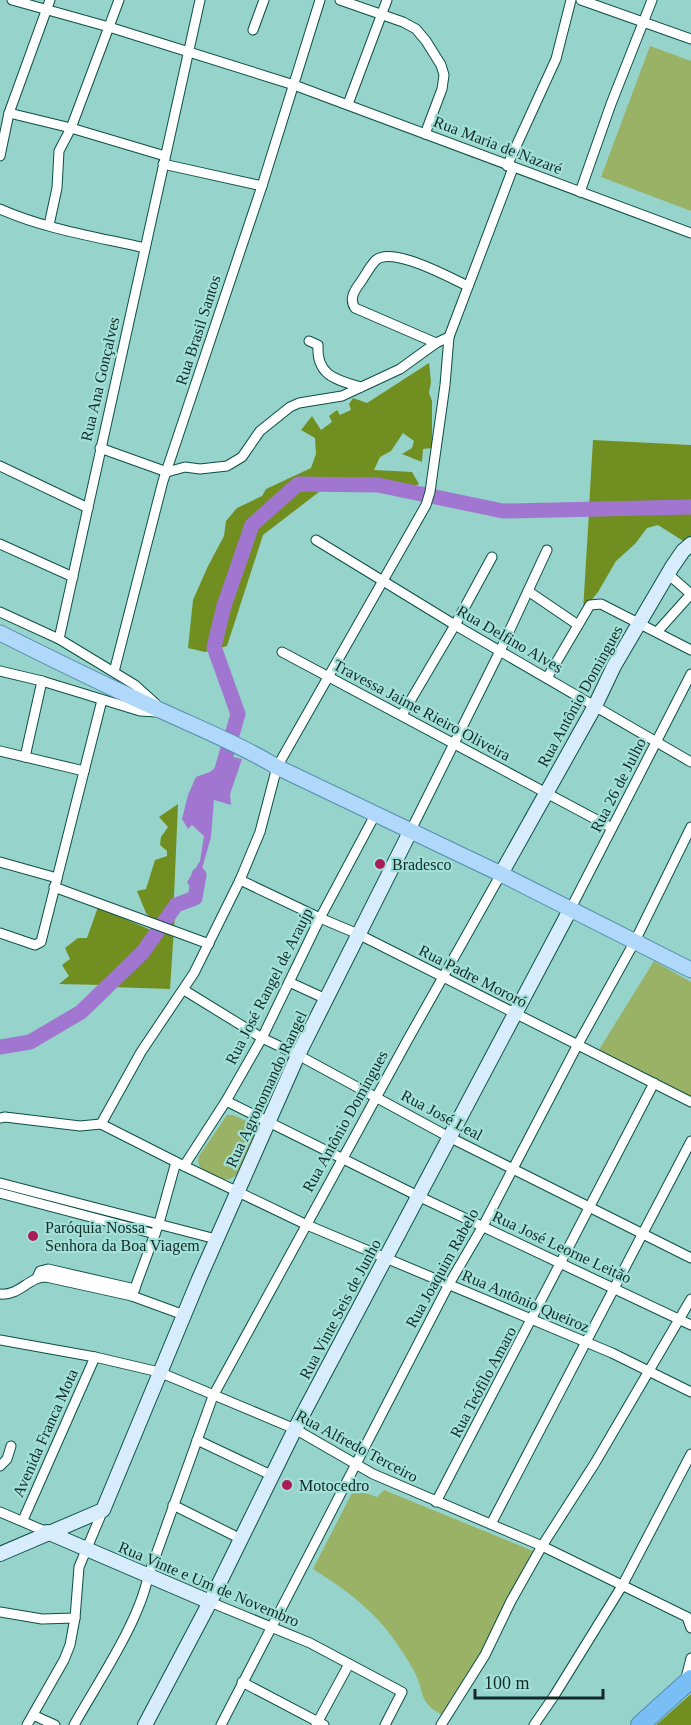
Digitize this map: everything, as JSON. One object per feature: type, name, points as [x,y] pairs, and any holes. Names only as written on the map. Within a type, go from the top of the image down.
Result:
[{"type":"highway","points":[[640,1725],[688,1682]]},
{"type":"main road","points":[[0,633],[164,712],[201,727],[277,767],[690,967]]},
{"type":"street","name":"Rua Maria de Nazaré","points":[[12,0],[189,51],[294,85],[691,233]]},
{"type":"street","points":[[0,156],[9,112],[50,0]]},
{"type":"street","points":[[49,225],[57,188],[59,151],[71,128],[119,0]]},
{"type":"street","name":"Rua Ana Gonçalves","points":[[59,639],[200,0]]},
{"type":"street","points":[[253,30],[264,0]]},
{"type":"street","name":"Rua Brasil Santos","points":[[114,672],[167,472],[262,186],[320,0]]},
{"type":"street","points":[[340,0],[403,22],[416,29],[441,65],[444,75],[442,89],[425,134]]},
{"type":"street","points":[[348,104],[387,0]]},
{"type":"street","points":[[0,1118],[80,1126],[101,1124],[141,1052],[184,990],[209,944],[260,832],[277,767],[426,505],[444,395],[449,337],[510,167],[556,59],[572,0]]},
{"type":"street","points":[[581,0],[691,39]]},
{"type":"street","points":[[580,192],[611,104],[652,0]]},
{"type":"street","points":[[9,112],[71,128],[164,160],[262,186]]},
{"type":"street","points":[[0,211],[145,248]]},
{"type":"street","points":[[436,343],[355,308],[352,300],[354,292],[376,260],[384,256],[403,258],[468,286]]},
{"type":"street","points":[[100,448],[167,472],[185,467],[213,469],[230,464],[242,457],[256,435],[266,425],[290,407],[299,403],[342,396],[400,369],[436,343],[449,337]]},
{"type":"street","points":[[309,341],[318,345],[321,365],[331,378],[361,387]]},
{"type":"street","points":[[0,466],[88,508]]},
{"type":"street","name":"Rua Delfino Alves","points":[[316,540],[382,582],[691,762]]},
{"type":"street","points":[[0,544],[73,577]]},
{"type":"street","name":"Rua Antônio Domingues","points":[[74,1725],[128,1629],[141,1601],[213,1396],[342,1158],[595,706],[614,666],[668,574],[687,547]]},
{"type":"street","name":"Rua Agronomando Rangel","points":[[27,1725],[64,1660],[74,1634],[77,1575],[86,1550],[216,1239],[298,1055],[455,745],[547,550]]},
{"type":"street","points":[[402,715],[492,556]]},
{"type":"street","points":[[657,632],[691,593],[668,574]]},
{"type":"street","points":[[528,591],[578,625]]},
{"type":"street","points":[[547,678],[590,604],[601,604],[691,650]]},
{"type":"street","points":[[0,612],[59,639],[114,672],[135,685],[164,712]]},
{"type":"street","name":"Travessa Jaime Rieiro Oliveira","points":[[282,652],[612,828]]},
{"type":"street","points":[[0,671],[42,681],[141,711],[164,712]]},
{"type":"street","name":"Rua 26 de Julho","points":[[570,910],[691,674]]},
{"type":"street","points":[[25,757],[42,681]]},
{"type":"street","points":[[0,933],[30,944],[39,944],[43,936],[102,700]]},
{"type":"street","points":[[0,752],[84,771]]},
{"type":"street","name":"Rua José Rangel de Araujp","points":[[133,1292],[180,1164],[226,1101],[262,1038],[320,918],[375,815]]},
{"type":"street","name":"Rua Joaquim Rabelo","points":[[221,1725],[449,1284],[483,1226],[635,941],[691,827]]},
{"type":"street","points":[[0,862],[56,883],[150,924],[209,944]]},
{"type":"street","name":"Rua Padre Mororó","points":[[240,880],[358,934],[691,1102]]},
{"type":"street","name":"Rua Vinte Seis de Junho","points":[[145,1725],[210,1602],[271,1474],[570,910]]},
{"type":"street","points":[[289,982],[326,999]]},
{"type":"street","name":"Rua José Leal","points":[[184,990],[262,1038],[590,1209],[691,1258]]},
{"type":"street","name":"Rua Teófilo Amaro","points":[[436,1502],[654,1083]]},
{"type":"street","name":"Rua José Leorne Leitão","points":[[226,1101],[418,1196],[691,1325]]},
{"type":"street","name":"Rua Antônio Queiroz","points":[[101,1124],[307,1225],[585,1342],[691,1392]]},
{"type":"street","points":[[491,1524],[691,1142]]},
{"type":"street","points":[[0,1184],[216,1239]]},
{"type":"street","points":[[0,1193],[155,1234]]},
{"type":"street","points":[[0,1294],[17,1292],[37,1278],[46,1277],[133,1292],[184,1315]]},
{"type":"street","points":[[441,1724],[485,1655],[542,1546],[650,1372],[691,1299]]},
{"type":"street","name":"Rua Alfredo Terceiro","points":[[0,1340],[95,1357],[159,1372],[295,1429],[356,1466],[542,1546],[622,1586],[689,1614]]},
{"type":"street","name":"Avenida Franca Mota","points":[[22,1521],[95,1357]]},
{"type":"street","points":[[197,1440],[271,1474]]},
{"type":"street","points":[[0,1466],[7,1459],[11,1446]]},
{"type":"street","points":[[534,1725],[622,1586],[691,1454]]},
{"type":"street","points":[[173,1505],[241,1539]]},
{"type":"street","points":[[0,1554],[103,1510]]},
{"type":"street","name":"Rua Vinte e Um de Novembro","points":[[0,1512],[148,1577],[310,1643],[402,1692],[385,1725]]},
{"type":"street","points":[[0,1612],[42,1619],[75,1618]]},
{"type":"street","points":[[689,1614],[691,1628]]},
{"type":"street","points":[[688,1682],[691,1658]]},
{"type":"street","points":[[242,1682],[319,1724],[349,1664]]},
{"type":"street","points":[[33,1715],[55,1725]]},
{"type":"green space","points":[[650,46],[691,61],[691,211],[601,177]]},
{"type":"green space","points":[[429,363],[432,448],[423,449],[422,462],[402,454],[412,448],[414,441],[403,433],[391,451],[380,457],[374,470],[412,472],[419,484],[400,494],[328,485],[263,535],[227,646],[205,652],[188,648],[193,600],[224,536],[226,521],[237,508],[262,496],[266,489],[311,468],[316,454],[315,438],[301,430],[312,416],[321,430],[332,422],[329,416],[337,410],[340,415],[351,410],[349,404],[353,398],[367,403]]},
{"type":"green space","points":[[593,440],[691,445],[691,503],[589,507]]},
{"type":"green space","points":[[691,508],[691,541],[688,544],[658,525],[647,528],[635,544],[616,561],[598,592],[583,611],[589,512]]},
{"type":"green space","points":[[178,804],[174,897],[156,924],[146,913],[137,891],[146,889],[155,860],[167,856],[167,851],[160,845],[161,837],[168,827],[159,817]]},
{"type":"green space","points":[[98,907],[153,931],[139,950],[102,985],[59,984],[69,976],[62,965],[70,959],[65,948],[78,938],[87,938]]},
{"type":"green space","points":[[175,913],[170,989],[112,987],[144,957]]},
{"type":"green space","points":[[654,961],[691,982],[691,1097],[597,1053]]},
{"type":"green space","points":[[227,1115],[233,1115],[255,1125],[258,1132],[237,1174],[224,1179],[200,1169],[198,1160]]},
{"type":"green space","points":[[354,1489],[377,1497],[384,1490],[533,1551],[504,1603],[482,1653],[444,1716],[425,1701],[411,1665],[379,1621],[348,1593],[313,1569]]},
{"type":"green space","points":[[691,1694],[691,1725],[656,1725]]},
{"type":"shaded area","points":[[229,756],[242,759],[230,794],[231,805],[214,800],[211,837],[193,901],[176,908],[192,890],[187,882],[200,861],[204,836],[192,825],[188,829],[182,819],[188,795],[196,777],[216,767],[228,775]]},
{"type":"waterway","points":[[216,790],[238,714],[214,647],[224,606],[252,525],[298,484],[378,485],[503,511],[691,507]]},
{"type":"waterway","points":[[0,1047],[30,1042],[81,1012],[143,952],[176,905],[195,898],[199,875]]},
{"type":"place","name":"Bradesco","points":[[380,864]]},
{"type":"place","name":"Paróquia Nossa Senhora da Boa Viagem","points":[[33,1236]]},
{"type":"place","name":"Motocedro","points":[[287,1485]]}]
